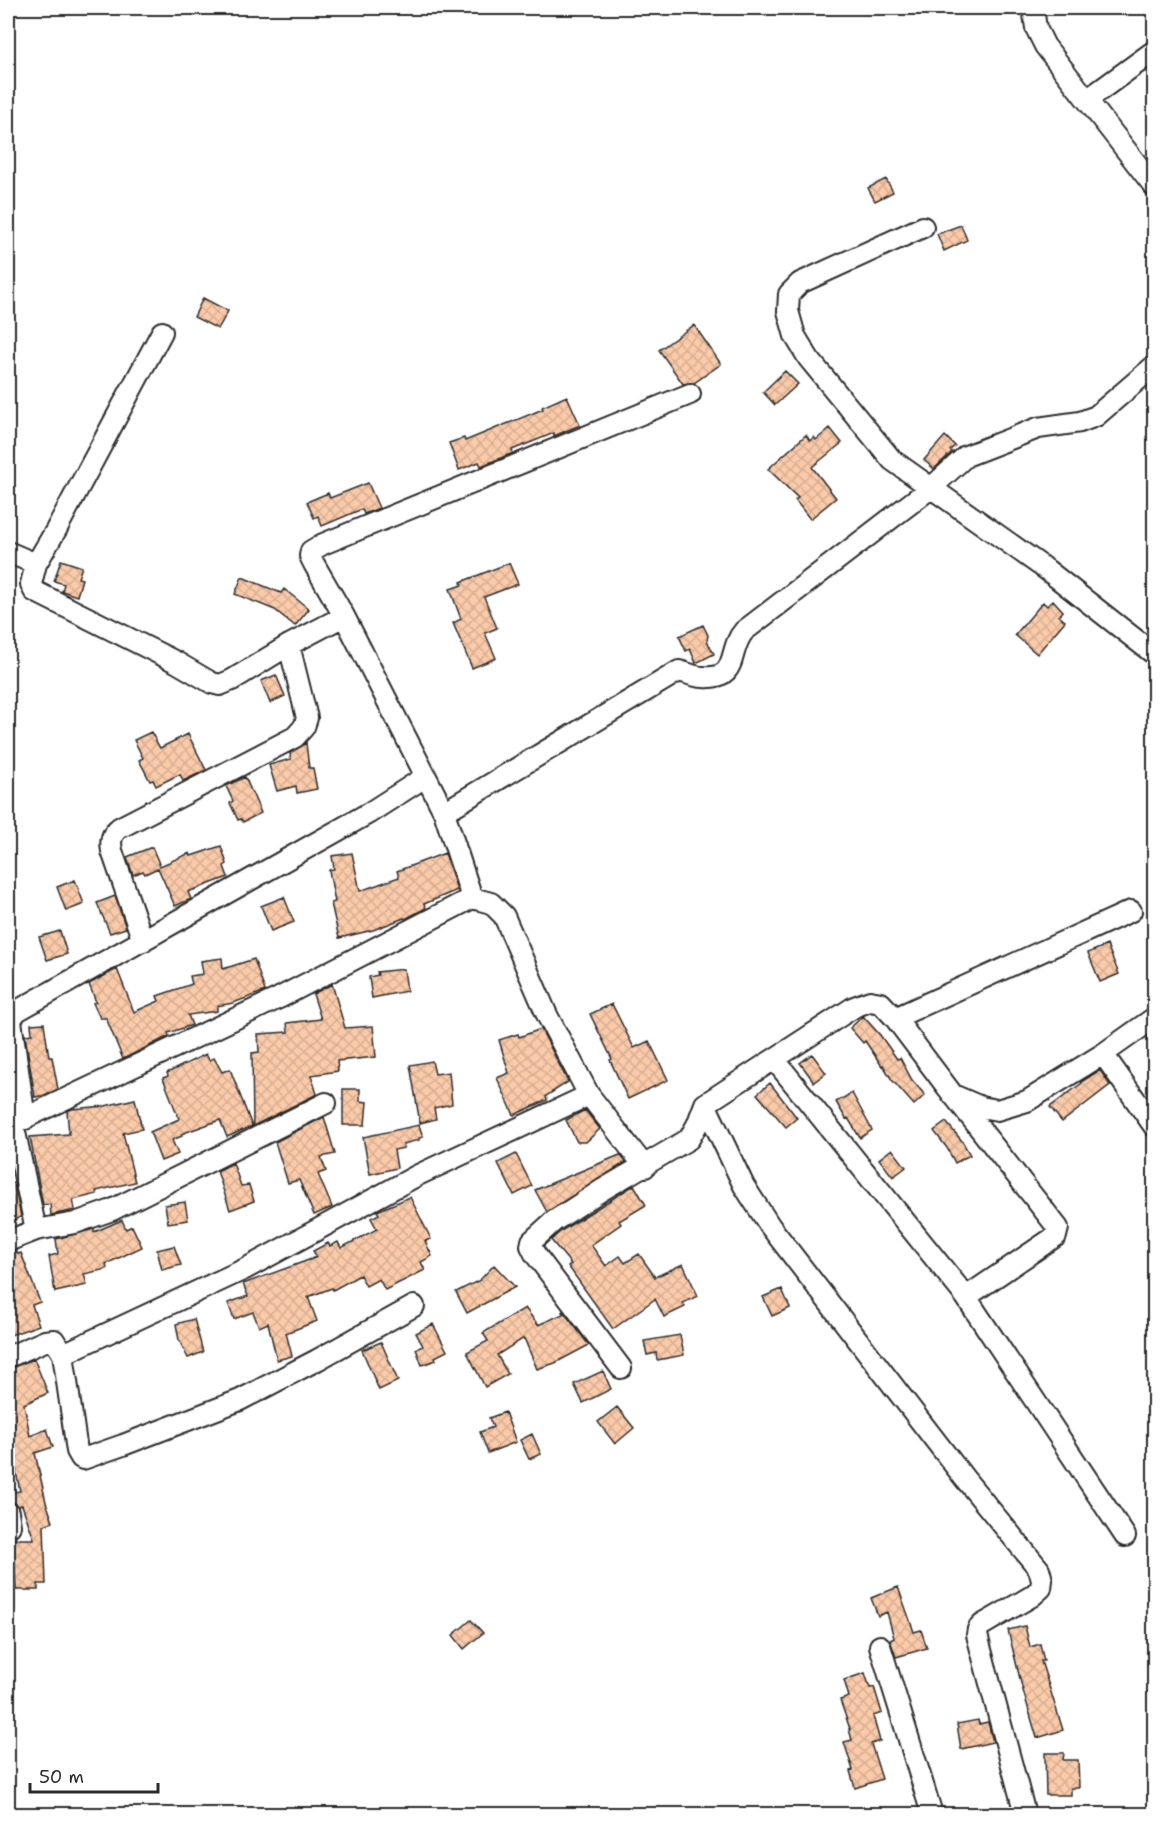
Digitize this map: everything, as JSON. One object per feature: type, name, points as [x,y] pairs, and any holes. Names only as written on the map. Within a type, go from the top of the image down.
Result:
[{"type":"street","points":[[1033,8],[1036,28],[1045,46],[1155,186]]},
{"type":"street","points":[[1088,99],[1155,51]]},
{"type":"street","points":[[923,227],[800,283],[789,294],[788,311],[795,336],[809,359],[892,460],[1047,570],[1155,654]]},
{"type":"street","points":[[162,332],[56,531],[36,564],[31,584],[34,591],[176,662],[212,683],[220,685],[344,616]]},
{"type":"street","points":[[444,812],[680,671],[706,678],[725,672],[731,664],[735,644],[744,632],[932,487],[961,460],[974,452],[1038,428],[1080,422],[1096,416],[1155,366]]},
{"type":"street","points":[[472,898],[444,812],[398,719],[310,556],[315,548],[690,394]]},
{"type":"street","points":[[8,552],[36,564]]},
{"type":"street","points":[[144,941],[112,851],[110,842],[112,835],[118,828],[295,737],[304,727],[307,718],[289,645]]},
{"type":"street","points":[[36,1230],[15,1123],[12,1028],[14,1014],[31,1001],[144,941],[369,813],[425,777]]},
{"type":"street","points":[[15,1123],[279,998],[472,898],[491,903],[504,916],[547,1015],[589,1095],[645,1167]]},
{"type":"street","points":[[895,1018],[1131,910]]},
{"type":"street","points":[[621,1368],[559,1287],[531,1246],[532,1241],[554,1221],[602,1190],[689,1140],[705,1104],[865,1002],[881,1003],[895,1018],[1058,1228],[1056,1236],[966,1297]]},
{"type":"street","points":[[953,1095],[981,1107],[997,1110],[1027,1101],[1103,1054],[1155,1018]]},
{"type":"street","points":[[1103,1054],[1155,1126]]},
{"type":"street","points":[[774,1059],[966,1297],[1125,1536]]},
{"type":"street","points":[[63,1354],[245,1269],[418,1175],[589,1095]]},
{"type":"street","points":[[8,1241],[36,1230],[75,1223],[112,1210],[327,1102]]},
{"type":"street","points":[[705,1104],[744,1185],[770,1226],[965,1479],[1039,1569],[1042,1580],[1041,1588],[1032,1596],[982,1625],[977,1635],[1025,1815]]},
{"type":"street","points":[[8,1357],[50,1340],[57,1343],[63,1354],[77,1451],[83,1459],[240,1400],[318,1360],[414,1306]]},
{"type":"street","points":[[880,1646],[932,1815]]},
{"type":"building","points":[[886,179],[893,192],[875,201],[868,188]]},
{"type":"building","points":[[961,225],[967,240],[944,251],[937,234]]},
{"type":"building","points":[[203,298],[228,311],[218,329],[194,317]]},
{"type":"building","points":[[694,325],[721,364],[694,383],[683,384],[659,350]]},
{"type":"building","points":[[785,371],[798,384],[775,405],[763,392]]},
{"type":"building","points":[[567,396],[580,425],[512,450],[513,453],[481,466],[479,462],[459,470],[449,443],[464,438],[465,441],[543,409],[542,407]]},
{"type":"building","points":[[830,428],[842,443],[812,467],[836,498],[810,519],[795,500],[798,498],[768,469],[806,435],[810,441],[814,437],[816,440]]},
{"type":"building","points":[[945,436],[955,446],[950,450],[952,452],[934,469],[924,460]]},
{"type":"building","points":[[368,483],[379,508],[364,514],[362,509],[322,526],[318,516],[314,518],[307,502],[328,493],[330,498]]},
{"type":"building","points":[[61,560],[82,567],[78,578],[82,579],[77,596],[62,591],[64,584],[54,581]]},
{"type":"building","points":[[509,563],[518,584],[484,597],[497,628],[485,633],[496,658],[472,668],[453,623],[461,619],[450,589],[462,585],[461,582]]},
{"type":"building","points":[[242,577],[281,593],[284,589],[309,609],[295,626],[275,610],[235,594]]},
{"type":"building","points":[[1053,600],[1063,611],[1059,616],[1065,621],[1037,654],[1015,635],[1043,602],[1047,606]]},
{"type":"building","points":[[703,625],[708,635],[707,641],[714,654],[696,663],[690,649],[686,651],[679,636]]},
{"type":"building","points":[[276,675],[285,696],[270,703],[261,681]]},
{"type":"building","points":[[151,732],[160,748],[188,734],[206,770],[183,781],[180,774],[156,786],[153,780],[150,781],[139,760],[143,758],[134,740]]},
{"type":"building","points":[[306,743],[309,768],[313,768],[317,789],[297,793],[296,786],[277,791],[269,765],[291,759],[290,753]]},
{"type":"building","points":[[245,777],[261,813],[243,822],[241,819],[238,820],[230,803],[233,801],[226,786]]},
{"type":"building","points":[[221,846],[227,864],[224,866],[228,877],[188,892],[191,899],[175,906],[158,868],[145,874],[143,871],[133,875],[127,857],[152,847],[160,866],[190,853],[191,856]]},
{"type":"building","points":[[352,853],[360,891],[399,877],[397,871],[445,853],[457,890],[424,904],[426,908],[405,919],[339,938],[331,903],[335,902],[329,870],[334,869],[332,856]]},
{"type":"building","points":[[75,880],[84,904],[66,911],[57,887]]},
{"type":"building","points":[[115,896],[126,928],[110,933],[97,903]]},
{"type":"building","points":[[284,897],[294,922],[271,931],[261,906]]},
{"type":"building","points":[[60,931],[67,954],[47,960],[39,937]]},
{"type":"building","points":[[1107,945],[1119,974],[1100,982],[1088,953]]},
{"type":"building","points":[[222,958],[223,969],[254,959],[265,991],[233,1003],[217,1006],[217,1011],[188,1015],[192,1025],[168,1033],[169,1036],[123,1059],[106,1018],[100,1018],[93,1003],[96,1002],[89,984],[117,969],[134,1012],[159,1001],[157,996],[192,984],[190,976],[203,974],[201,961]]},
{"type":"building","points":[[404,969],[407,991],[372,998],[369,977],[378,975],[377,972]]},
{"type":"building","points":[[332,984],[345,1028],[373,1026],[376,1057],[337,1061],[338,1071],[311,1075],[317,1094],[253,1126],[252,1053],[259,1052],[258,1034],[288,1032],[287,1023],[321,1019],[313,994]]},
{"type":"building","points":[[612,1004],[634,1048],[649,1041],[668,1080],[628,1099],[590,1014]]},
{"type":"building","points":[[863,1016],[897,1059],[900,1058],[912,1080],[925,1095],[914,1105],[892,1080],[865,1041],[863,1043],[850,1028]]},
{"type":"building","points":[[44,1023],[49,1057],[52,1057],[58,1089],[35,1097],[25,1035],[32,1034],[31,1024]]},
{"type":"building","points":[[541,1029],[568,1082],[546,1096],[547,1100],[514,1115],[497,1078],[509,1073],[499,1040],[518,1034],[519,1037]]},
{"type":"building","points":[[206,1054],[209,1060],[214,1058],[222,1072],[230,1069],[252,1126],[227,1137],[220,1120],[181,1134],[182,1136],[172,1140],[178,1154],[161,1161],[150,1132],[179,1119],[163,1078],[168,1076],[167,1073]]},
{"type":"building","points":[[812,1054],[826,1073],[814,1082],[800,1063]]},
{"type":"building","points":[[432,1061],[435,1074],[449,1072],[452,1104],[434,1108],[436,1119],[420,1123],[410,1065]]},
{"type":"building","points":[[1100,1070],[1110,1085],[1062,1122],[1050,1107]]},
{"type":"building","points":[[770,1083],[797,1118],[786,1127],[757,1094]]},
{"type":"building","points":[[343,1089],[360,1089],[360,1101],[367,1102],[365,1125],[343,1125]]},
{"type":"building","points":[[852,1093],[872,1130],[860,1138],[836,1102]]},
{"type":"building","points":[[135,1099],[142,1129],[123,1133],[135,1182],[96,1191],[97,1194],[73,1200],[75,1210],[51,1215],[50,1204],[43,1205],[30,1137],[69,1134],[67,1111],[72,1109],[105,1106]]},
{"type":"building","points":[[585,1110],[600,1129],[586,1142],[577,1142],[566,1120]]},
{"type":"building","points":[[324,1117],[335,1154],[321,1157],[326,1171],[318,1174],[332,1207],[314,1215],[299,1180],[288,1183],[275,1142]]},
{"type":"building","points":[[946,1122],[970,1155],[955,1163],[934,1131]]},
{"type":"building","points":[[419,1125],[423,1137],[403,1144],[404,1148],[394,1150],[397,1168],[370,1174],[363,1137]]},
{"type":"building","points":[[892,1149],[906,1167],[893,1177],[879,1159]]},
{"type":"building","points":[[516,1154],[532,1186],[514,1195],[498,1163]]},
{"type":"building","points":[[620,1155],[626,1162],[547,1212],[535,1190]]},
{"type":"building","points":[[233,1163],[241,1186],[249,1185],[254,1201],[230,1210],[217,1171]]},
{"type":"building","points":[[8,1180],[10,1184],[14,1183],[21,1217],[8,1222]]},
{"type":"building","points":[[634,1185],[646,1205],[619,1221],[621,1224],[591,1245],[606,1266],[620,1256],[625,1263],[639,1254],[655,1277],[683,1264],[698,1296],[683,1303],[685,1307],[664,1317],[655,1299],[613,1329],[568,1266],[571,1264],[551,1240],[561,1231]]},
{"type":"building","points":[[410,1197],[431,1239],[425,1241],[432,1256],[421,1262],[425,1270],[385,1290],[379,1279],[366,1286],[360,1275],[333,1290],[332,1288],[308,1297],[317,1321],[286,1333],[292,1356],[277,1360],[268,1323],[259,1327],[253,1312],[234,1319],[228,1303],[248,1296],[243,1284],[317,1257],[313,1251],[328,1243],[330,1246],[338,1242],[341,1248],[377,1229],[371,1218],[379,1214],[377,1211]]},
{"type":"building","points":[[185,1202],[188,1220],[168,1223],[165,1205]]},
{"type":"building","points":[[122,1220],[126,1229],[132,1226],[142,1247],[106,1264],[107,1269],[84,1274],[87,1285],[55,1292],[49,1256],[58,1254],[56,1239],[94,1229],[94,1232]]},
{"type":"building","points":[[174,1246],[181,1265],[162,1270],[157,1250]]},
{"type":"building","points":[[16,1251],[18,1254],[21,1253],[40,1302],[32,1305],[39,1325],[8,1336],[8,1312],[11,1310],[8,1300],[8,1253]]},
{"type":"building","points":[[494,1265],[515,1287],[467,1313],[456,1292],[480,1280]]},
{"type":"building","points":[[782,1289],[790,1308],[772,1316],[763,1297]]},
{"type":"building","points":[[525,1308],[538,1325],[563,1314],[563,1311],[589,1345],[555,1363],[537,1369],[524,1338],[497,1355],[508,1374],[485,1387],[467,1352],[488,1341],[483,1333]]},
{"type":"building","points":[[194,1319],[203,1352],[188,1358],[179,1340],[176,1324]]},
{"type":"building","points":[[433,1324],[447,1351],[435,1357],[436,1360],[422,1365],[416,1349],[423,1346],[416,1333]]},
{"type":"building","points":[[680,1335],[684,1355],[657,1360],[656,1353],[647,1355],[644,1341]]},
{"type":"building","points":[[381,1342],[398,1381],[379,1390],[362,1350]]},
{"type":"building","points":[[34,1359],[48,1393],[24,1404],[30,1436],[47,1429],[53,1447],[35,1453],[53,1522],[44,1525],[46,1584],[38,1584],[38,1590],[16,1590],[13,1539],[34,1539],[22,1505],[18,1506],[10,1500],[8,1493],[20,1491],[8,1433],[8,1369]]},
{"type":"building","points":[[603,1371],[611,1389],[583,1403],[574,1384]]},
{"type":"building","points":[[617,1407],[634,1428],[615,1444],[598,1422]]},
{"type":"building","points":[[505,1412],[516,1442],[488,1453],[480,1432],[493,1427],[489,1418]]},
{"type":"building","points":[[532,1434],[541,1454],[529,1459],[520,1440]]},
{"type":"building","points":[[898,1587],[914,1632],[921,1630],[927,1648],[896,1657],[890,1640],[894,1638],[887,1612],[878,1616],[871,1598]]},
{"type":"building","points":[[471,1620],[483,1633],[464,1649],[453,1635]]},
{"type":"building","points":[[1025,1626],[1030,1647],[1040,1644],[1044,1661],[1041,1661],[1063,1730],[1037,1738],[1008,1630]]},
{"type":"building","points":[[865,1673],[870,1688],[874,1687],[882,1713],[873,1716],[880,1741],[871,1744],[882,1779],[855,1788],[850,1771],[853,1770],[844,1742],[852,1740],[840,1700],[849,1697],[844,1680]]},
{"type":"building","points":[[978,1720],[979,1724],[988,1722],[993,1742],[961,1749],[957,1724]]},
{"type":"building","points":[[1045,1753],[1064,1753],[1063,1760],[1078,1760],[1079,1788],[1071,1788],[1071,1795],[1046,1795]]}]
